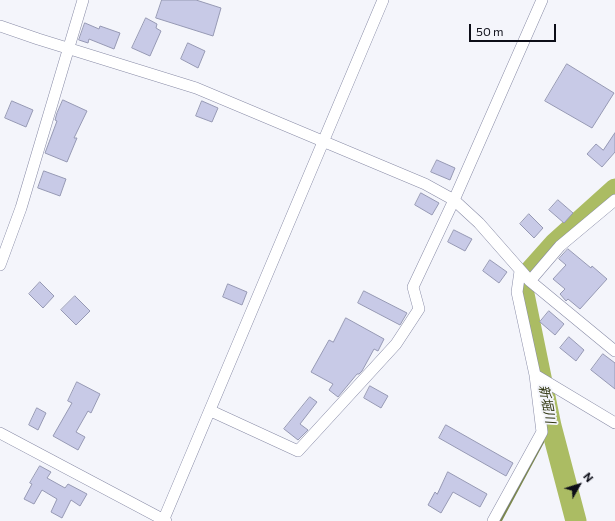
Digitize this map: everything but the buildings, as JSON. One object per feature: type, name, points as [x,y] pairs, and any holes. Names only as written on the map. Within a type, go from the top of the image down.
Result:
[{"type":"street","points":[[0,264],[21,208],[83,0]]},
{"type":"street","points":[[0,433],[164,521],[383,0]]},
{"type":"street","points":[[211,411],[298,451],[396,344],[419,309],[413,287],[454,200],[542,0]]},
{"type":"street","points":[[0,26],[196,88],[324,140],[425,184],[454,200],[479,223],[530,281],[615,350]]},
{"type":"street","points":[[530,281],[560,246],[615,200]]},
{"type":"street","points":[[493,521],[542,432],[536,375],[517,292],[520,271]]},
{"type":"street","points":[[536,375],[615,423]]},
{"type":"waterway","name":"新堀川","points":[[530,271],[555,243],[615,189]]},
{"type":"waterway","name":"新堀川","points":[[524,286],[523,289],[551,426],[576,521]]},
{"type":"waterway","points":[[500,521],[551,426]]}]
